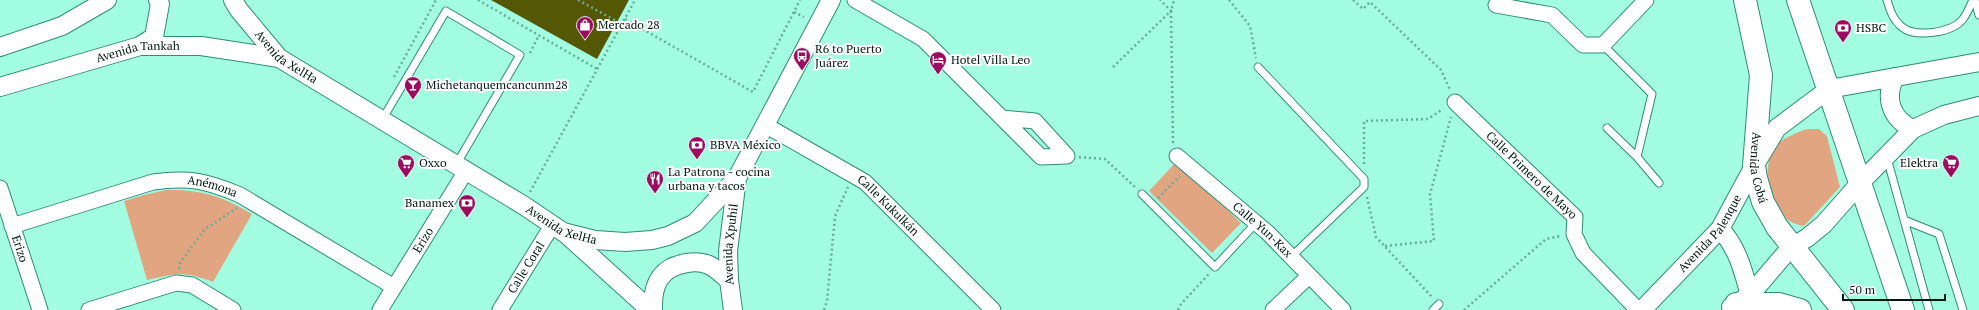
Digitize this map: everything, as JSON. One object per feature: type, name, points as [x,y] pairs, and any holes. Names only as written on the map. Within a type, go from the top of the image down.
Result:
[{"type":"main road","name":"Avenida Cobá","points":[[1745,0],[1761,75],[1754,166],[1758,190],[1769,215],[1792,247],[1843,310]]},
{"type":"main road","points":[[1798,0],[1903,310]]},
{"type":"main road","points":[[1738,303],[1780,304],[1800,310]]},
{"type":"street","points":[[0,47],[62,26],[107,0]]},
{"type":"street","points":[[140,46],[154,37],[160,4],[158,0]]},
{"type":"street","name":"Avenida XelHa","points":[[233,0],[238,10],[280,58],[523,205],[558,228],[595,240],[625,242],[652,240],[668,236],[695,223],[737,178],[831,0]]},
{"type":"street","points":[[856,0],[923,39],[1041,158],[1067,156]]},
{"type":"street","points":[[1496,5],[1552,15],[1583,45],[1603,44],[1646,0]]},
{"type":"street","name":"Avenida Tankah","points":[[0,87],[140,46],[201,46],[280,58]]},
{"type":"street","name":"Avenida Palenque","points":[[1642,310],[1720,229],[1754,166],[1778,128],[1829,89],[1979,62]]},
{"type":"street","points":[[1895,77],[1889,91],[1891,107],[1899,120],[1913,129]]},
{"type":"street","name":"Calle Primero de Mayo","points":[[1455,102],[1575,217],[1574,234],[1583,253],[1638,310]]},
{"type":"street","points":[[1738,303],[1792,247],[1807,238],[1824,224],[1860,183],[1913,129],[1944,115],[1979,106]]},
{"type":"street","points":[[1002,118],[1035,121],[1067,156]]},
{"type":"street","name":"Calle Kukulkán","points":[[765,125],[864,182],[993,310]]},
{"type":"street","name":"Calle Yun-Kax","points":[[1177,156],[1256,223],[1343,310]]},
{"type":"street","name":"Erizo","points":[[380,310],[461,168]]},
{"type":"street","name":"Avenida Xpuhil","points":[[733,310],[728,280],[728,251],[737,178]]},
{"type":"street","name":"Anémona","points":[[12,226],[148,183],[171,179],[194,180],[214,184],[249,200],[394,286]]},
{"type":"street","name":"Erizo","points":[[0,188],[40,310]]},
{"type":"street","points":[[558,228],[652,310]]},
{"type":"street","name":"Calle Coral","points":[[500,310],[558,228]]},
{"type":"street","points":[[1720,229],[1727,236],[1737,254],[1738,303]]},
{"type":"street","points":[[652,310],[652,296],[656,284],[662,274],[676,265],[694,262],[709,265],[728,280]]},
{"type":"street","points":[[1273,310],[1309,276]]},
{"type":"street","points":[[88,310],[176,283],[192,286],[233,310]]},
{"type":"lane","points":[[1887,0],[1892,15],[1902,28],[1915,33],[1946,31],[1962,20],[1974,0]]},
{"type":"lane","points":[[1974,0],[1979,15]]},
{"type":"lane","points":[[382,120],[446,11],[520,55],[461,168]]},
{"type":"lane","points":[[1603,44],[1652,94],[1637,157]]},
{"type":"lane","points":[[1258,67],[1364,179],[1364,187],[1291,257]]},
{"type":"lane","points":[[1607,128],[1637,157],[1659,183]]},
{"type":"lane","points":[[1886,156],[1929,310]]},
{"type":"lane","points":[[1142,194],[1215,267],[1256,223]]},
{"type":"lane","points":[[1904,220],[1939,234],[1963,310]]},
{"type":"lane","points":[[1434,310],[1439,304]]},
{"type":"path","points":[[392,81],[436,0]]},
{"type":"path","points":[[478,0],[597,69]]},
{"type":"path","points":[[578,0],[622,24]]},
{"type":"path","points":[[523,205],[635,0]]},
{"type":"path","points":[[625,19],[753,92],[800,0]]},
{"type":"path","points":[[1160,0],[1171,11]]},
{"type":"path","points":[[1174,0],[1171,11],[1173,151],[1177,156]]},
{"type":"path","points":[[1229,0],[1250,26],[1258,67]]},
{"type":"path","points":[[1354,0],[1363,9],[1370,2],[1441,70],[1455,102],[1430,194],[1434,241],[1385,246]]},
{"type":"path","points":[[1113,67],[1171,11]]},
{"type":"path","points":[[1364,179],[1364,121],[1428,120],[1455,102]]},
{"type":"path","points":[[1067,156],[1105,159],[1142,194]]},
{"type":"path","points":[[1153,205],[1189,166]]},
{"type":"path","points":[[824,310],[827,301],[835,216],[853,175]]},
{"type":"path","points":[[1364,187],[1376,237],[1439,304]]},
{"type":"path","points":[[176,283],[180,263],[204,230],[249,200]]},
{"type":"path","points":[[1464,310],[1546,239],[1574,234]]},
{"type":"path","points":[[1178,310],[1181,304],[1215,267]]},
{"type":"shaded area","points":[[1807,129],[1819,129],[1827,136],[1840,187],[1804,226],[1792,223],[1783,216],[1776,207],[1768,184],[1768,172],[1769,160],[1773,149],[1779,142]]},
{"type":"shaded area","points":[[1177,161],[1241,223],[1212,253],[1149,191]]},
{"type":"shaded area","points":[[166,190],[201,192],[221,198],[252,214],[213,282],[195,276],[180,274],[147,280],[124,201]]},
{"type":"building","name":"Mercado 28","points":[[491,0],[629,0],[597,59]]},
{"type":"place","name":"Mercado 28","points":[[585,40]]},
{"type":"place","name":"HSBC","points":[[1843,43]]},
{"type":"place","name":"R6 to Puerto Juárez","points":[[802,71]]},
{"type":"place","name":"Hotel Villa Leo","points":[[938,75]]},
{"type":"place","name":"Michetanquemcancunm28","points":[[413,100]]},
{"type":"place","name":"BBVA México","points":[[697,160]]},
{"type":"place","name":"Oxxo","points":[[406,178]]},
{"type":"place","name":"Elektra","points":[[1951,178]]},
{"type":"place","name":"La Patrona - cocina urbana y tacos","points":[[655,194]]},
{"type":"place","name":"Banamex","points":[[467,218]]}]
